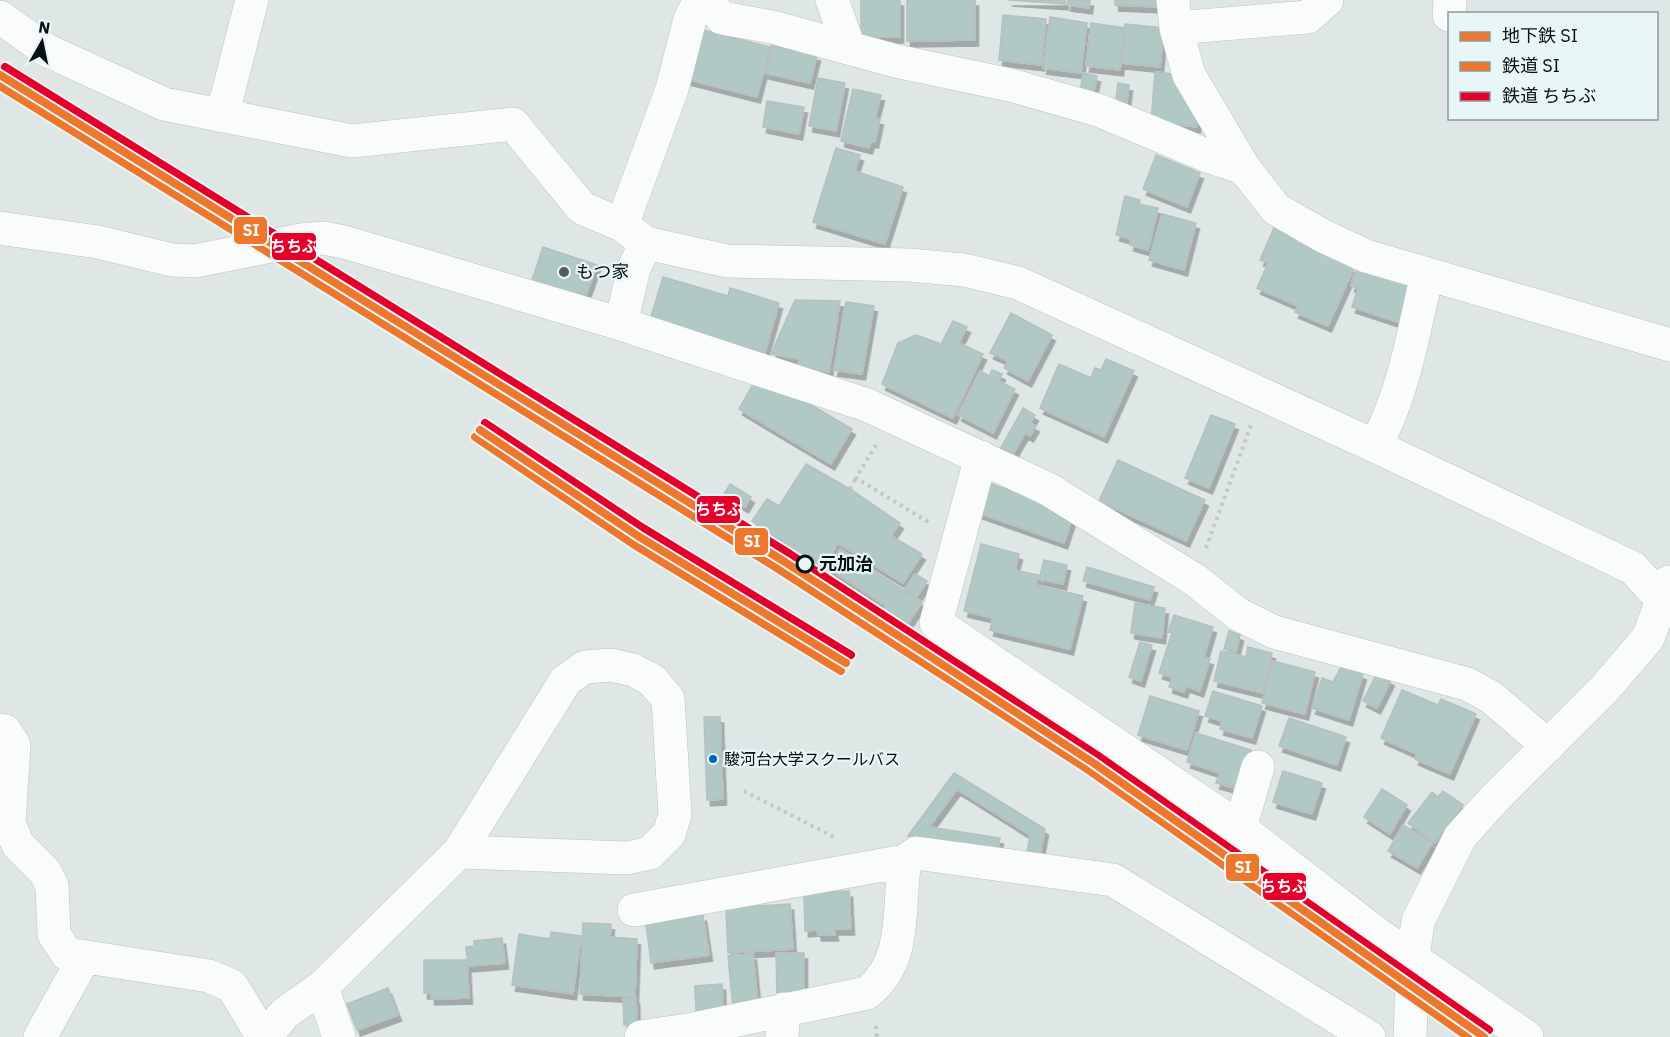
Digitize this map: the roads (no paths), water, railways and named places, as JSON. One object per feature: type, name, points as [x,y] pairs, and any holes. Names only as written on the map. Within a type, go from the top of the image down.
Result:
[{"type":"street","points":[[222,116],[252,0]]},
{"type":"street","points":[[621,324],[634,268],[634,234],[690,19],[700,0]]},
{"type":"street","points":[[706,0],[722,18],[849,47],[896,62],[1010,85],[1098,110],[1244,168]]},
{"type":"street","points":[[832,0],[849,47]]},
{"type":"street","points":[[1327,0],[1308,17],[1175,14],[1190,75],[1244,168],[1276,209],[1323,236],[1366,256],[1670,345]]},
{"type":"street","points":[[5,12],[46,50],[164,104],[352,141],[513,124],[582,208],[634,234],[727,261],[909,265],[994,276],[1018,283],[1375,446],[1633,568],[1667,597],[1648,638],[1606,687],[1494,799],[1460,837],[1418,921],[1413,957],[1410,1037]]},
{"type":"street","points":[[0,228],[98,242],[172,260],[195,261],[262,246],[323,238],[621,324],[824,388],[893,416],[1048,489],[1195,580],[1238,614],[1274,632],[1467,684],[1491,697],[1548,746]]},
{"type":"street","points":[[1375,446],[1387,425],[1401,386],[1427,275]]},
{"type":"street","points":[[981,457],[936,623],[1240,828],[1376,933],[1527,1037]]},
{"type":"street","points":[[3,731],[14,746],[9,823],[18,845],[45,872],[52,886],[54,934],[67,954],[209,976],[231,986],[264,1037],[285,1013],[329,980],[459,852],[566,680],[585,667],[611,665],[633,670],[652,680],[668,699],[675,814],[669,834],[650,853],[627,858],[459,852]]},
{"type":"street","points":[[1240,828],[1258,767]]},
{"type":"street","points":[[634,910],[905,861],[916,853],[1113,880],[1370,1037]]},
{"type":"street","points":[[641,1037],[783,1023],[867,993],[877,985],[900,940],[905,861]]},
{"type":"street","points":[[40,1037],[84,958]]},
{"type":"street","points":[[329,980],[339,1037]]},
{"type":"metro line","name":"SI","points":[[0,75],[785,562],[1092,762],[1484,1037]]},
{"type":"metro line","name":"SI","points":[[480,430],[638,536],[846,663]]},
{"type":"rail line","name":"ちちぶ","points":[[5,67],[790,554],[1097,755],[1489,1030]]},
{"type":"rail line","name":"SI","points":[[0,86],[780,570],[1087,769],[1468,1037]]},
{"type":"rail line","name":"ちちぶ","points":[[485,423],[643,528],[851,655]]},
{"type":"rail line","name":"SI","points":[[475,437],[633,544],[841,671]]},
{"type":"place","name":"もつ家","points":[[564,272]]},
{"type":"place","name":"元加治","points":[[805,564]]},
{"type":"place","name":"駿河台大学スクールバス","points":[[713,759]]}]
